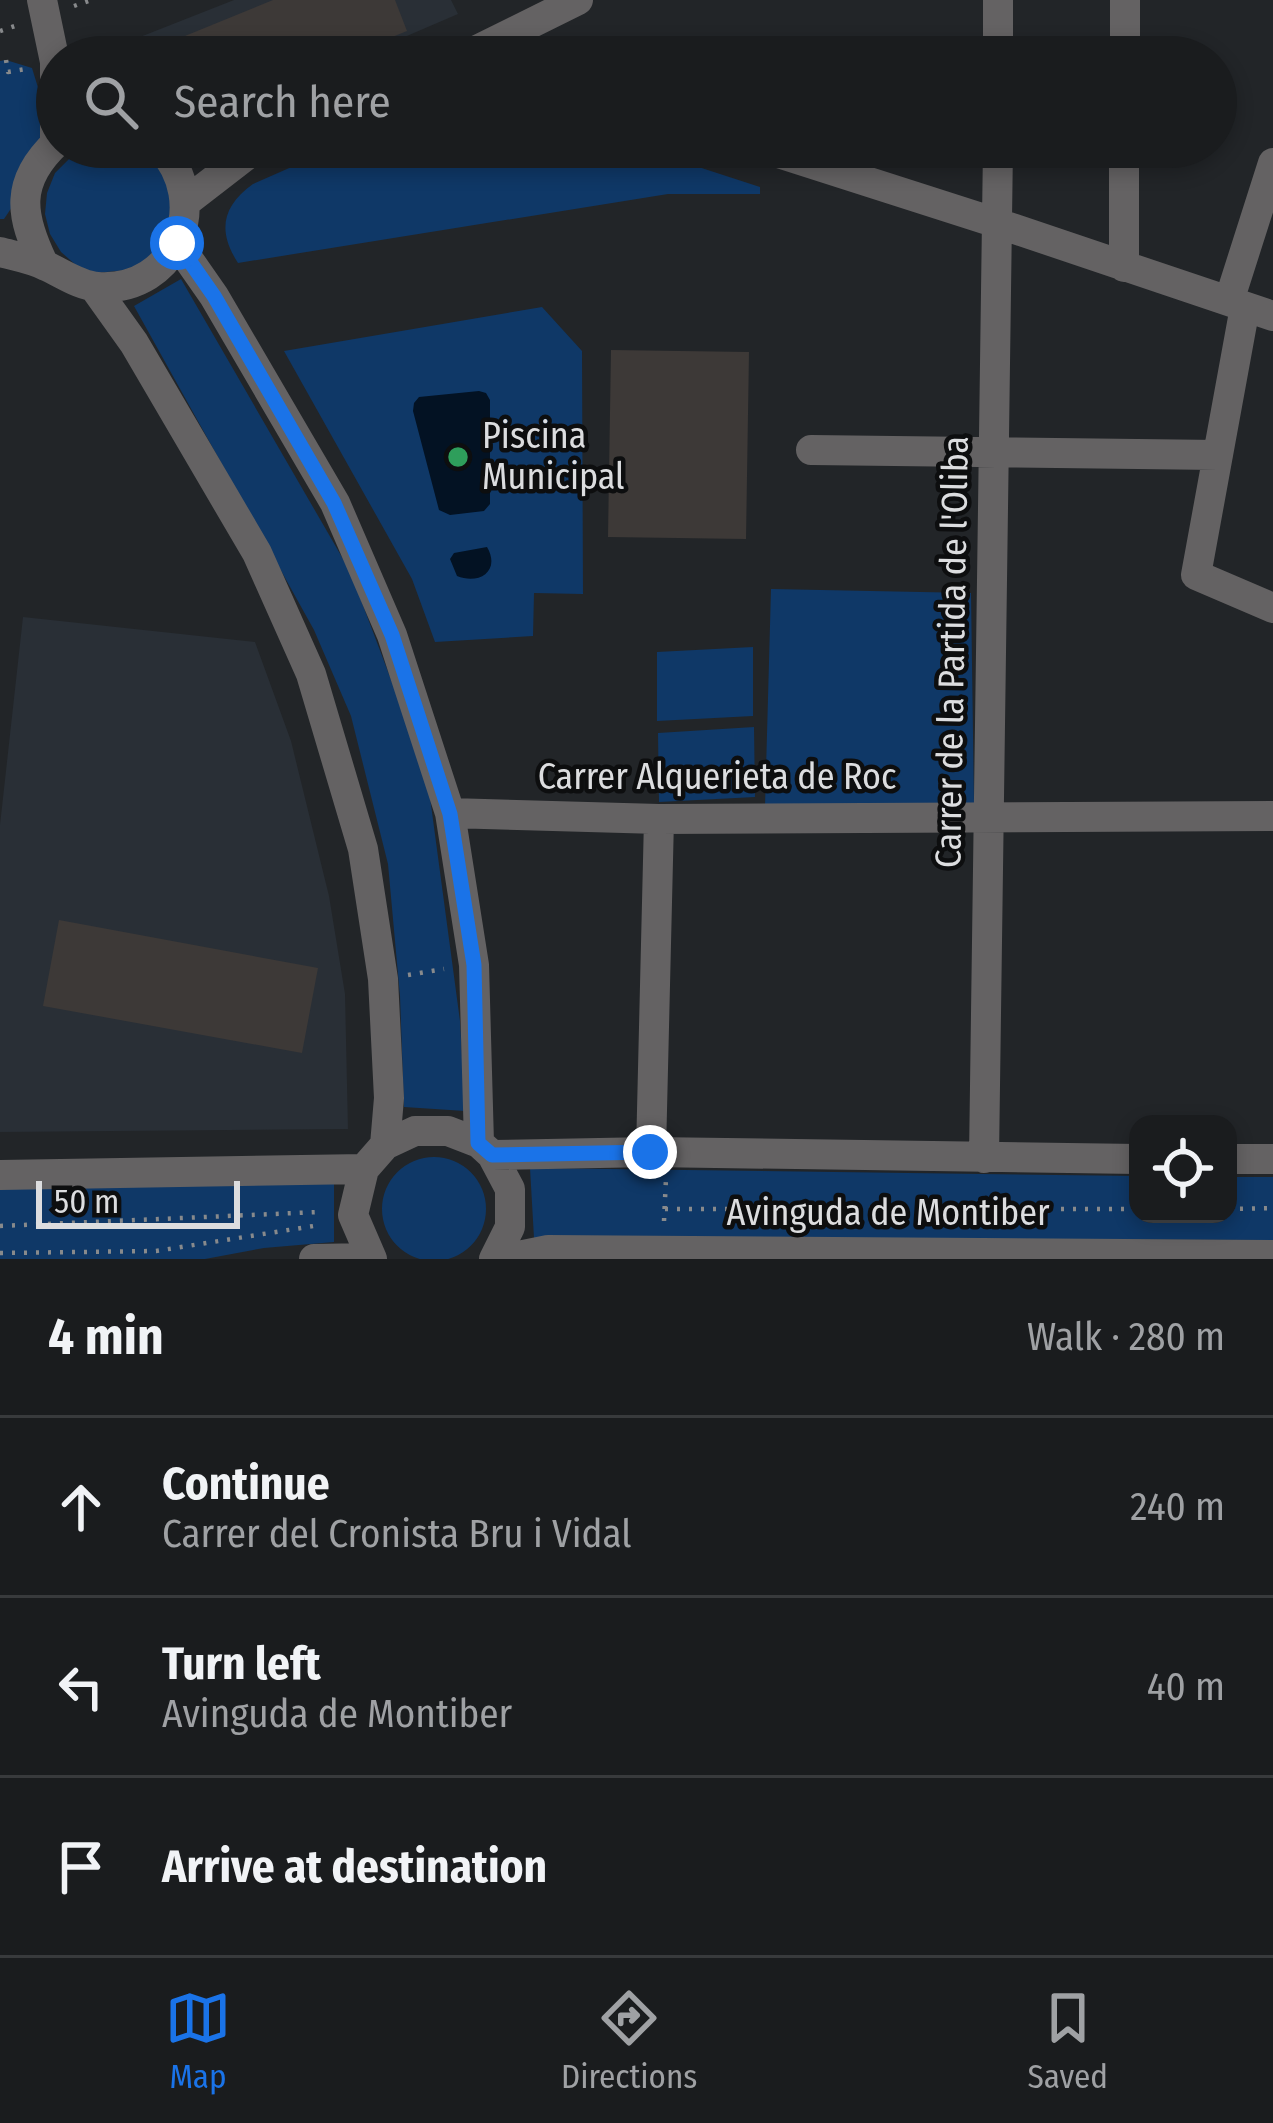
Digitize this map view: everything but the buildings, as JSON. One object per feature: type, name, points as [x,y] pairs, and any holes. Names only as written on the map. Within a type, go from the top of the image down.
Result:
[{"type":"street","points":[[43,0],[50,36]]},
{"type":"street","points":[[505,36],[578,0]]},
{"type":"street","points":[[998,0],[998,36]]},
{"type":"street","points":[[1125,0],[1125,36]]},
{"type":"street","points":[[1273,163],[1196,574],[1273,608]]},
{"type":"street","points":[[0,221],[36,164]]},
{"type":"street","points":[[0,252],[94,287],[122,286],[146,276],[168,258],[177,243],[187,201],[175,168]]},
{"type":"street","points":[[187,201],[221,168]]},
{"type":"street","points":[[826,168],[1249,308]]},
{"type":"street","name":"Carrer de la Partida de l'Oliba","points":[[984,1158],[998,168]]},
{"type":"street","points":[[1124,168],[1124,267]]},
{"type":"street","points":[[28,182],[24,210],[44,265]]},
{"type":"street","points":[[177,243],[214,296],[334,503],[392,635],[450,814],[474,965],[485,1149],[510,1189],[510,1227],[494,1259]]},
{"type":"street","points":[[0,266],[2,278]]},
{"type":"street","points":[[94,287],[134,343],[257,553],[311,674],[363,849],[383,979],[389,1099],[385,1145],[364,1169],[353,1215],[371,1258],[314,1259]]},
{"type":"street","points":[[811,451],[1218,455]]},
{"type":"street","name":"Carrer Alquerieta de Roc","points":[[450,814],[659,819],[1273,816]]},
{"type":"street","points":[[658,1152],[659,819]]},
{"type":"street","name":"Avinguda de Montiber","points":[[385,1145],[415,1131],[448,1131],[485,1149],[1129,1159]]},
{"type":"street","points":[[1237,1159],[1273,1159]]},
{"type":"street","points":[[0,1175],[364,1169]]},
{"type":"street","name":"Avinguda de Montiber","points":[[504,1259],[548,1250],[1273,1255]]},
{"type":"path","points":[[383,979],[474,965]]},
{"type":"path","points":[[658,1152],[664,1250]]},
{"type":"path","points":[[1237,1208],[1273,1208]]},
{"type":"path","points":[[665,1209],[1129,1209]]},
{"type":"path","points":[[0,1226],[319,1212]]},
{"type":"path","points":[[0,1253],[156,1250],[320,1226]]},
{"type":"shaded area","points":[[234,0],[451,0],[458,14],[407,36],[143,36]]},
{"type":"shaded area","points":[[0,61],[32,68],[38,168],[4,219],[0,219]]},
{"type":"shaded area","points":[[60,168],[158,168],[175,195],[170,238],[138,269],[96,273],[77,266],[61,252],[45,214]]},
{"type":"shaded area","points":[[289,168],[702,168],[760,187],[760,194],[668,194],[238,263],[227,241],[226,221],[234,202],[253,184]]},
{"type":"shaded area","points":[[181,279],[350,571],[427,775],[460,1021],[465,1111],[404,1107],[388,864],[351,716],[314,630],[134,306]]},
{"type":"shaded area","points":[[542,307],[582,351],[583,594],[534,593],[533,636],[435,642],[412,579],[284,351]]},
{"type":"shaded area","name":"Piscina Municipal","points":[[479,391],[490,400],[490,504],[484,511],[450,515],[439,510],[414,403],[419,397]]},
{"type":"shaded area","points":[[487,547],[491,563],[486,574],[473,579],[457,576],[450,559],[454,553]]},
{"type":"shaded area","points":[[771,589],[971,593],[974,804],[765,807]]},
{"type":"shaded area","points":[[23,617],[255,642],[291,741],[329,896],[345,994],[348,1129],[0,1132],[0,825]]},
{"type":"shaded area","points":[[753,647],[753,716],[657,721],[657,652]]},
{"type":"shaded area","points":[[754,727],[755,797],[659,802],[658,733]]},
{"type":"shaded area","points":[[424,1158],[444,1158],[463,1166],[477,1180],[485,1199],[485,1219],[477,1238],[447,1259],[421,1259],[405,1252],[391,1238],[383,1219],[383,1199],[391,1180],[405,1166]]},
{"type":"shaded area","points":[[530,1168],[1129,1176],[1129,1223],[1237,1223],[1237,1177],[1273,1177],[1273,1240],[534,1238]]},
{"type":"shaded area","points":[[334,1184],[334,1242],[205,1259],[0,1259],[0,1187]]},
{"type":"place","name":"Piscina Municipal","points":[[458,457]]},
{"type":"route","points":[[177,243],[214,296],[334,503],[392,635],[450,814],[474,965],[478,1143],[492,1155],[650,1152]]}]
